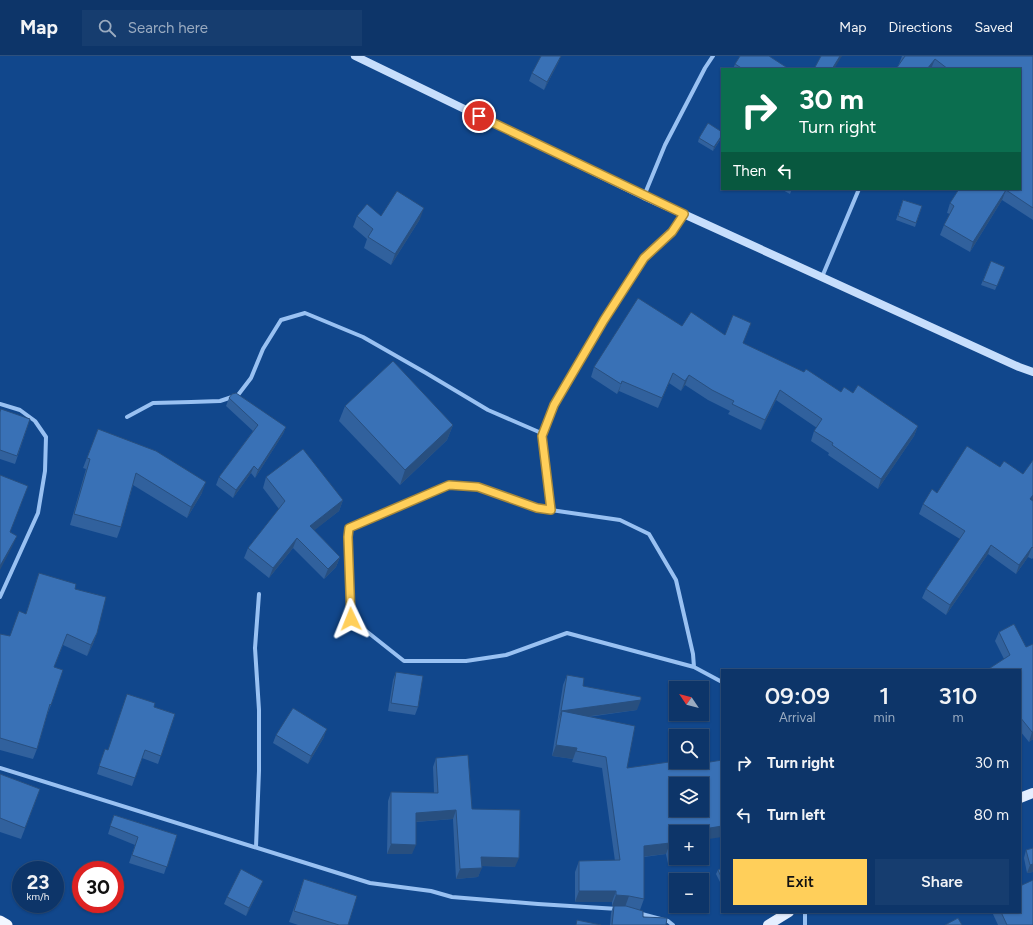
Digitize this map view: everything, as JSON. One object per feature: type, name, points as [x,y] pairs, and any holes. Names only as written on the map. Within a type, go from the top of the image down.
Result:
[{"type":"highway","points":[[0,921],[7,925]]},
{"type":"main road","points":[[356,56],[644,196],[1019,367],[1033,372]]},
{"type":"main road","points":[[1021,798],[1033,793]]},
{"type":"main road","points":[[768,925],[787,913]]},
{"type":"street","points":[[644,196],[665,145],[705,68],[713,56]]},
{"type":"street","points":[[822,277],[859,190]]},
{"type":"street","points":[[551,510],[542,436],[554,405],[604,320],[644,258],[672,232],[684,214]]},
{"type":"street","points":[[127,417],[153,403],[220,401],[238,395],[251,378],[263,349],[281,320],[305,313],[363,337],[488,410],[539,432],[542,436]]},
{"type":"street","points":[[0,404],[20,410],[35,421],[46,437],[45,471],[38,513],[0,596]]},
{"type":"street","points":[[694,667],[693,654],[676,580],[649,534],[620,520],[537,508],[478,487],[449,485],[349,528],[351,619],[404,661],[466,661],[506,655],[567,633],[694,667],[721,681]]},
{"type":"street","points":[[256,847],[259,710],[255,648],[259,594]]},
{"type":"street","points":[[0,768],[370,883],[431,891],[452,897],[624,910]]},
{"type":"street","points":[[632,912],[668,921],[673,925]]},
{"type":"street","points":[[805,913],[805,925]]},
{"type":"building","points":[[541,56],[561,56],[547,82],[532,73]]},
{"type":"building","points":[[740,56],[769,56],[786,67],[741,68],[735,64]]},
{"type":"building","points":[[821,56],[840,56],[833,68],[815,68]]},
{"type":"building","points":[[905,56],[1033,56],[1033,208],[1006,190],[1021,190],[1021,68],[947,68],[935,59],[928,68],[897,68]]},
{"type":"building","points":[[708,123],[721,131],[721,136],[714,147],[699,138]]},
{"type":"building","points":[[958,190],[1006,190],[973,242],[944,225],[954,206],[950,203]]},
{"type":"building","points":[[397,191],[424,208],[395,254],[368,237],[373,229],[357,216],[367,204],[381,216]]},
{"type":"building","points":[[903,200],[922,206],[916,223],[898,216]]},
{"type":"building","points":[[991,261],[1005,267],[997,286],[983,281]]},
{"type":"building","points":[[638,298],[682,326],[691,312],[725,335],[733,315],[751,323],[743,343],[804,372],[806,369],[841,392],[844,387],[853,393],[858,385],[918,426],[881,479],[832,445],[833,443],[814,431],[822,419],[780,390],[765,420],[732,404],[734,401],[712,390],[689,375],[685,381],[673,373],[662,398],[622,381],[621,384],[594,367]]},
{"type":"building","points":[[393,361],[453,425],[405,470],[345,406]]},
{"type":"building","points":[[236,393],[286,427],[258,470],[254,466],[236,490],[219,477],[258,425],[229,398],[232,394]]},
{"type":"building","points":[[1,409],[30,419],[17,456],[0,450]]},
{"type":"building","points":[[98,429],[156,451],[206,482],[191,507],[136,473],[121,527],[74,514],[90,459],[87,458]]},
{"type":"building","points":[[967,446],[1000,467],[1004,461],[1023,474],[1033,460],[1033,495],[1030,499],[1033,501],[1033,548],[1032,547],[1019,565],[991,545],[950,605],[926,589],[965,531],[923,504],[932,489],[937,493]]},
{"type":"building","points":[[303,449],[343,500],[310,526],[340,557],[328,569],[297,538],[273,568],[248,548],[285,501],[266,477]]},
{"type":"building","points":[[0,475],[28,486],[10,532],[17,536],[0,566]]},
{"type":"building","points":[[39,573],[76,584],[75,589],[106,597],[97,633],[91,645],[67,634],[54,667],[63,670],[51,705],[50,704],[37,749],[0,738],[0,634],[10,636],[19,611],[26,614]]},
{"type":"building","points":[[1014,624],[1026,647],[1033,644],[1033,732],[1021,718],[1021,669],[989,669],[1010,655],[999,632]]},
{"type":"building","points":[[396,672],[423,676],[418,707],[391,703]]},
{"type":"building","points":[[567,675],[584,678],[583,686],[641,697],[641,700],[561,711]]},
{"type":"building","points":[[127,694],[155,703],[154,707],[175,714],[161,756],[145,750],[135,778],[99,766],[105,749],[108,750]]},
{"type":"building","points":[[293,708],[327,729],[311,756],[276,735]]},
{"type":"building","points":[[562,711],[635,726],[627,768],[669,762],[669,769],[709,769],[709,762],[721,760],[721,826],[709,828],[709,825],[669,825],[669,843],[644,846],[644,899],[616,895],[616,891],[579,891],[579,861],[620,860],[606,757],[576,751],[577,748],[556,745]]},
{"type":"building","points":[[468,755],[472,809],[520,810],[519,858],[481,857],[482,868],[460,869],[456,810],[416,813],[416,845],[391,844],[391,792],[438,793],[436,758]]},
{"type":"building","points":[[0,774],[40,789],[25,828],[0,818]]},
{"type":"building","points":[[114,815],[177,835],[167,867],[132,855],[138,837],[110,826]]},
{"type":"building","points":[[1033,848],[1033,864],[1030,865],[1026,850]]},
{"type":"building","points":[[721,868],[721,877],[718,870]]},
{"type":"building","points":[[241,869],[263,881],[249,908],[227,897]]},
{"type":"building","points":[[304,879],[357,896],[348,925],[339,925],[294,911]]},
{"type":"building","points":[[1033,880],[1033,925],[1007,925],[1001,913],[1021,913],[1021,886]]},
{"type":"building","points":[[614,906],[626,906],[643,911],[643,917],[667,918],[666,925],[612,925]]},
{"type":"building","points":[[958,918],[962,925],[945,925]]},
{"type":"building","points":[[577,920],[601,925],[576,925]]},
{"type":"route","points":[[351,619],[349,528],[449,485],[478,487],[537,508],[551,510],[542,436],[554,405],[604,320],[644,258],[672,232],[684,214],[479,116]]}]
